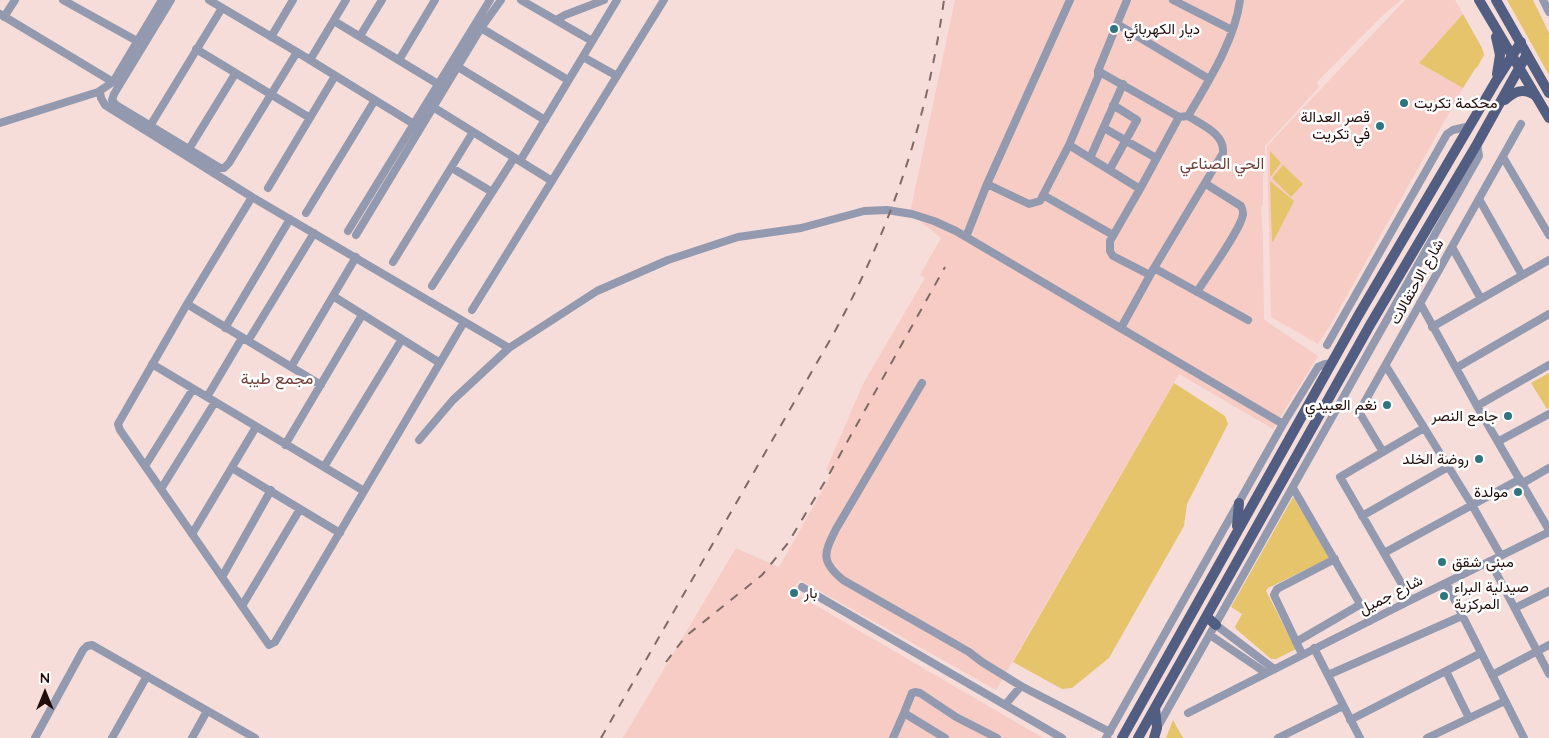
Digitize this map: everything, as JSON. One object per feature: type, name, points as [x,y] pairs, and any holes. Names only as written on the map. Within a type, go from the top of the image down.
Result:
[{"type":"main road","points":[[1479,0],[1549,118]]},
{"type":"main road","points":[[1496,0],[1549,93]]},
{"type":"main road","points":[[1489,18],[1498,42],[1500,55],[1496,81]]},
{"type":"main road","points":[[1122,738],[1358,316],[1496,81],[1521,42]]},
{"type":"main road","points":[[1138,738],[1370,325],[1477,144],[1527,54]]},
{"type":"main road","points":[[1497,108],[1517,91],[1528,91],[1536,96]]},
{"type":"main road","points":[[1358,316],[1370,325]]},
{"type":"main road","points":[[1237,530],[1240,502]]},
{"type":"main road","points":[[1206,617],[1216,625]]},
{"type":"main road","points":[[1154,735],[1155,708]]},
{"type":"street","points":[[14,0],[2,16],[113,82]]},
{"type":"street","points":[[63,0],[137,41]]},
{"type":"street","points":[[0,122],[100,92],[113,82],[162,0]]},
{"type":"street","points":[[170,0],[112,97],[112,100],[116,105],[220,168],[227,166],[297,52]]},
{"type":"street","points":[[209,0],[417,127]]},
{"type":"street","points":[[271,37],[293,0]]},
{"type":"street","points":[[310,60],[346,0]]},
{"type":"street","points":[[360,36],[382,0]]},
{"type":"street","points":[[399,60],[435,0]]},
{"type":"street","points":[[356,235],[417,127],[438,84],[488,2],[479,0]]},
{"type":"street","points":[[348,231],[417,127],[433,108],[481,28],[501,0]]},
{"type":"street","points":[[522,0],[592,41]]},
{"type":"street","points":[[556,20],[565,14],[604,0]]},
{"type":"street","points":[[432,286],[492,192],[544,120],[617,0]]},
{"type":"street","points":[[472,310],[664,0]]},
{"type":"street","points":[[966,237],[1070,0]]},
{"type":"street","points":[[988,184],[1029,204],[1040,201],[1069,145],[1098,77],[1098,71],[1127,0]]},
{"type":"street","points":[[1174,0],[1232,30]]},
{"type":"street","points":[[1188,116],[1210,79],[1232,30],[1240,0]]},
{"type":"street","points":[[1543,0],[1549,12]]},
{"type":"street","points":[[150,126],[222,8]]},
{"type":"street","points":[[334,21],[438,84]]},
{"type":"street","points":[[1117,24],[1210,79]]},
{"type":"street","points":[[481,28],[568,80]]},
{"type":"street","points":[[196,49],[310,118]]},
{"type":"street","points":[[583,57],[617,76]]},
{"type":"street","points":[[458,67],[544,120]]},
{"type":"street","points":[[1098,71],[1179,117],[1188,116],[1218,136],[1223,142],[1223,153],[1121,328]]},
{"type":"street","points":[[189,149],[235,74]]},
{"type":"street","points":[[268,188],[335,76]]},
{"type":"street","points":[[1090,158],[1122,84]]},
{"type":"street","points":[[100,92],[105,105],[252,197],[509,348]]},
{"type":"street","points":[[306,213],[375,100]]},
{"type":"street","points":[[1110,169],[1137,120],[1113,105]]},
{"type":"street","points":[[433,108],[552,181]]},
{"type":"street","points":[[1179,117],[1113,235],[1109,244],[1111,254],[1197,292],[1248,320]]},
{"type":"street","name":"شارع الاحتفالات","points":[[1383,452],[1359,412],[1521,124]]},
{"type":"street","points":[[1327,345],[1447,134],[1453,130],[1470,126]]},
{"type":"street","points":[[1104,128],[1156,158]]},
{"type":"street","points":[[393,262],[474,132]]},
{"type":"street","points":[[1154,735],[1478,156],[1477,144]]},
{"type":"street","points":[[1069,145],[1140,189]]},
{"type":"street","points":[[1503,157],[1549,235]]},
{"type":"street","points":[[452,168],[492,192]]},
{"type":"street","points":[[1197,292],[1242,220],[1243,212],[1241,206],[1206,184]]},
{"type":"street","points":[[1043,195],[1113,235]]},
{"type":"street","points":[[252,197],[187,304],[118,424],[120,430],[268,644],[274,644],[464,322]]},
{"type":"street","points":[[1478,199],[1522,276]]},
{"type":"street","points":[[419,440],[459,394],[509,348],[566,310],[614,282],[686,253],[738,237],[801,228],[864,211],[886,210],[912,214],[934,221],[966,237],[1283,424]]},
{"type":"street","points":[[225,328],[290,219]]},
{"type":"street","points":[[207,397],[314,233]]},
{"type":"street","points":[[1452,247],[1481,299]]},
{"type":"street","points":[[291,367],[356,257]]},
{"type":"street","points":[[1432,327],[1549,260]]},
{"type":"street","points":[[333,296],[440,363]]},
{"type":"street","points":[[187,304],[321,386]]},
{"type":"street","points":[[1420,304],[1549,531]]},
{"type":"street","points":[[1456,368],[1549,314]]},
{"type":"street","points":[[285,445],[362,315]]},
{"type":"street","points":[[324,467],[402,339]]},
{"type":"street","points":[[152,364],[364,491]]},
{"type":"street","points":[[922,383],[836,529],[826,549],[826,560],[832,570],[843,580],[969,652],[1021,686],[1108,735],[1283,424],[1318,367],[1332,364]]},
{"type":"street","points":[[1386,366],[1472,505],[1501,556]]},
{"type":"street","points":[[1477,406],[1549,366]]},
{"type":"street","points":[[145,466],[193,389]]},
{"type":"street","points":[[161,489],[215,402]]},
{"type":"street","points":[[1499,441],[1549,414]]},
{"type":"street","points":[[192,534],[256,427]]},
{"type":"street","points":[[1411,600],[1340,477],[1424,428]]},
{"type":"street","points":[[1362,516],[1448,467]]},
{"type":"street","points":[[232,468],[340,533]]},
{"type":"street","points":[[1384,553],[1472,505],[1549,468]]},
{"type":"street","points":[[1293,488],[1370,621]]},
{"type":"street","points":[[222,577],[271,490]]},
{"type":"street","points":[[242,606],[300,509]]},
{"type":"street","name":"شارع جميل","points":[[1188,713],[1549,531]]},
{"type":"street","points":[[1302,654],[1274,595],[1278,589],[1335,559]]},
{"type":"street","points":[[1490,561],[1549,674]]},
{"type":"street","points":[[1446,583],[1524,738]]},
{"type":"street","points":[[802,587],[1062,738]]},
{"type":"street","points":[[1515,608],[1549,591]]},
{"type":"street","points":[[1296,642],[1361,604]]},
{"type":"street","points":[[1328,675],[1462,616]]},
{"type":"street","points":[[1216,625],[1274,669]]},
{"type":"street","points":[[1210,635],[1266,673]]},
{"type":"street","points":[[1492,675],[1549,645]]},
{"type":"street","points":[[35,738],[83,650],[87,646],[96,646],[255,738]]},
{"type":"street","points":[[1314,648],[1360,738]]},
{"type":"street","points":[[1350,720],[1481,653]]},
{"type":"street","points":[[1446,671],[1470,718]]},
{"type":"street","points":[[112,738],[147,676]]},
{"type":"street","points":[[1005,705],[1021,686]]},
{"type":"street","points":[[893,738],[912,693],[920,693],[956,717],[997,738]]},
{"type":"street","points":[[1428,738],[1506,701]]},
{"type":"street","points":[[1283,737],[1343,706]]},
{"type":"street","points":[[192,738],[207,711]]},
{"type":"street","points":[[904,713],[945,738]]},
{"type":"shaded area","points":[[955,0],[1401,0],[1380,18],[1317,82],[1319,87],[1265,146],[1266,170],[1263,174],[1263,204],[1261,208],[1264,319],[1318,356],[1273,429],[1179,374],[996,690],[800,580],[791,591],[1043,738],[623,738],[736,548],[778,567],[781,564],[832,473],[826,470],[863,384],[925,278],[920,275],[941,238],[910,213]]},
{"type":"shaded area","points":[[1405,0],[1455,0],[1463,14],[1419,63],[1463,88],[1318,344],[1271,317],[1267,146]]},
{"type":"shaded area","points":[[1507,0],[1533,0],[1549,33],[1549,75]]},
{"type":"shaded area","points":[[1463,14],[1484,55],[1463,88],[1419,63]]},
{"type":"shaded area","points":[[1270,151],[1281,163],[1271,176],[1270,176]]},
{"type":"shaded area","points":[[1283,165],[1303,184],[1291,197],[1272,178]]},
{"type":"shaded area","points":[[1270,181],[1294,201],[1273,242],[1272,241]]},
{"type":"shaded area","points":[[1549,373],[1549,408],[1547,409],[1531,383]]},
{"type":"shaded area","points":[[1174,383],[1225,416],[1228,424],[1187,504],[1184,526],[1109,658],[1072,688],[1062,689],[1013,662]]},
{"type":"shaded area","points":[[1293,497],[1330,556],[1328,559],[1268,588],[1266,591],[1296,649],[1276,659],[1271,659],[1236,629],[1235,627],[1242,614],[1231,607]]},
{"type":"shaded area","points":[[1173,720],[1183,738],[1166,738]]},
{"type":"railway","points":[[601,738],[834,333],[855,293],[890,213],[917,130],[937,45],[944,0]]},
{"type":"railway","points":[[666,662],[686,636],[762,575],[788,543],[827,478],[945,267]]},
{"type":"place","name":"ديار الكهربائي","points":[[1114,29]]},
{"type":"place","name":"محكمة تكريت","points":[[1404,103]]},
{"type":"place","name":"قصر العدالة في تكريت","points":[[1380,126]]},
{"type":"place","name":"نغم العبيدي","points":[[1387,405]]},
{"type":"place","name":"جامع النصر","points":[[1508,416]]},
{"type":"place","name":"روضة الخلد","points":[[1479,459]]},
{"type":"place","name":"مولدة","points":[[1518,492]]},
{"type":"place","name":"مبنى شقق","points":[[1442,562]]},
{"type":"place","name":"بار","points":[[794,593]]},
{"type":"place","name":"صيدلية البراء المركزية","points":[[1444,596]]},
{"type":"district","name":"الحي الصناعي","points":[[1222,164]]},
{"type":"district","name":"مجمع طيبة","points":[[277,379]]}]
